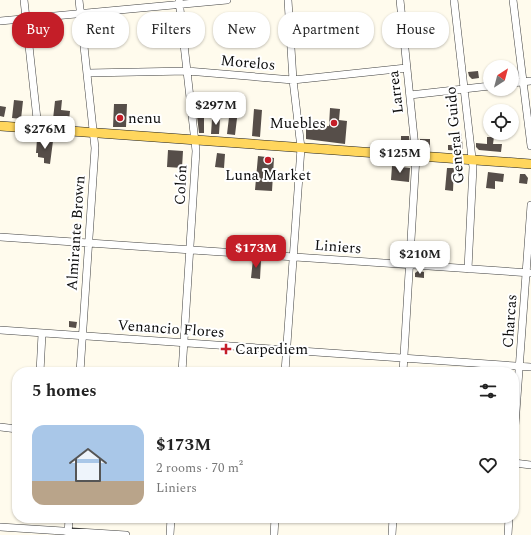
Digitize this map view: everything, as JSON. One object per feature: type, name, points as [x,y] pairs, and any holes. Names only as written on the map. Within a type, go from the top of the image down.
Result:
[{"type":"main road","points":[[0,126],[416,157],[531,164]]},
{"type":"street","points":[[24,0],[25,12]]},
{"type":"street","name":"Almirante Brown","points":[[79,0],[81,12]]},
{"type":"street","points":[[90,12],[179,2],[227,0]]},
{"type":"street","points":[[285,367],[301,148],[293,80],[288,0]]},
{"type":"street","name":"Larrea","points":[[400,0],[416,157],[403,367]]},
{"type":"street","name":"General Guido","points":[[454,0],[472,161],[468,269]]},
{"type":"street","points":[[513,0],[531,146]]},
{"type":"street","name":"Colón","points":[[179,2],[196,151],[191,250],[182,367]]},
{"type":"street","points":[[0,21],[12,20]]},
{"type":"street","points":[[29,48],[38,119],[37,129]]},
{"type":"street","name":"Almirante Brown","points":[[80,367],[95,148],[85,48]]},
{"type":"street","name":"Morelos","points":[[88,73],[187,72],[293,80],[406,68]]},
{"type":"street","points":[[519,82],[531,81]]},
{"type":"street","points":[[410,95],[483,87]]},
{"type":"street","name":"Charcas","points":[[519,378],[529,273],[531,205]]},
{"type":"street","name":"Liniers","points":[[0,237],[529,273]]},
{"type":"street","name":"Venancio Flores","points":[[0,330],[82,337],[531,367]]},
{"type":"street","points":[[40,367],[42,334]]},
{"type":"street","points":[[0,428],[12,429]]},
{"type":"street","points":[[519,463],[531,464]]},
{"type":"street","points":[[68,533],[69,523]]},
{"type":"street","points":[[170,535],[171,523]]},
{"type":"street","points":[[274,535],[275,523]]},
{"type":"street","points":[[392,535],[393,523]]},
{"type":"street","points":[[508,535],[509,523]]},
{"type":"street","points":[[0,527],[68,533],[126,535]]},
{"type":"building","points":[[478,71],[479,78],[472,79],[469,76],[468,72]]},
{"type":"building","points":[[14,100],[23,101],[21,119],[12,118]]},
{"type":"building","points":[[62,100],[61,110],[70,111],[69,121],[53,119],[55,101]]},
{"type":"building","name":"nenu","points":[[114,104],[127,104],[126,127],[113,127]]},
{"type":"building","points":[[0,106],[6,107],[4,117],[0,116]]},
{"type":"building","points":[[330,108],[340,109],[339,120],[347,121],[345,144],[306,139],[306,129],[329,126]]},
{"type":"building","points":[[230,109],[238,110],[235,135],[227,134]]},
{"type":"building","points":[[254,109],[262,110],[260,137],[252,136]]},
{"type":"building","points":[[197,116],[204,116],[204,133],[199,133]]},
{"type":"building","points":[[212,119],[220,119],[219,134],[211,134]]},
{"type":"building","points":[[455,133],[461,133],[463,148],[460,151],[448,150],[448,145],[452,145],[456,141]]},
{"type":"building","points":[[401,136],[409,136],[410,146],[407,149],[401,149]]},
{"type":"building","points":[[37,139],[53,141],[50,164],[44,163],[44,158],[38,157],[38,153],[36,153]]},
{"type":"building","points":[[420,139],[430,139],[430,148],[423,148],[420,145]]},
{"type":"building","points":[[487,140],[494,140],[493,144],[502,144],[501,152],[479,150],[476,147],[476,143],[487,144]]},
{"type":"building","points":[[168,150],[183,151],[182,168],[167,167]]},
{"type":"building","points":[[217,153],[225,154],[224,168],[215,167]]},
{"type":"building","points":[[258,156],[274,158],[272,191],[255,190]]},
{"type":"building","points":[[392,166],[410,168],[409,182],[391,180]]},
{"type":"building","points":[[447,168],[454,168],[453,191],[445,190]]},
{"type":"building","points":[[488,172],[504,174],[503,182],[495,181],[495,189],[486,188]]},
{"type":"building","points":[[520,174],[525,174],[528,178],[527,184],[519,183]]},
{"type":"building","points":[[253,259],[261,260],[260,279],[251,278]]},
{"type":"building","points":[[418,271],[424,272],[424,278],[415,277],[415,273]]},
{"type":"building","points":[[69,321],[77,322],[76,328],[69,327]]},
{"type":"place","name":"nenu","points":[[120,118]]},
{"type":"place","name":"Muebles","points":[[334,123]]},
{"type":"place","name":"Luna Market","points":[[268,160]]},
{"type":"place","name":"Carpediem","points":[[226,349]]}]
